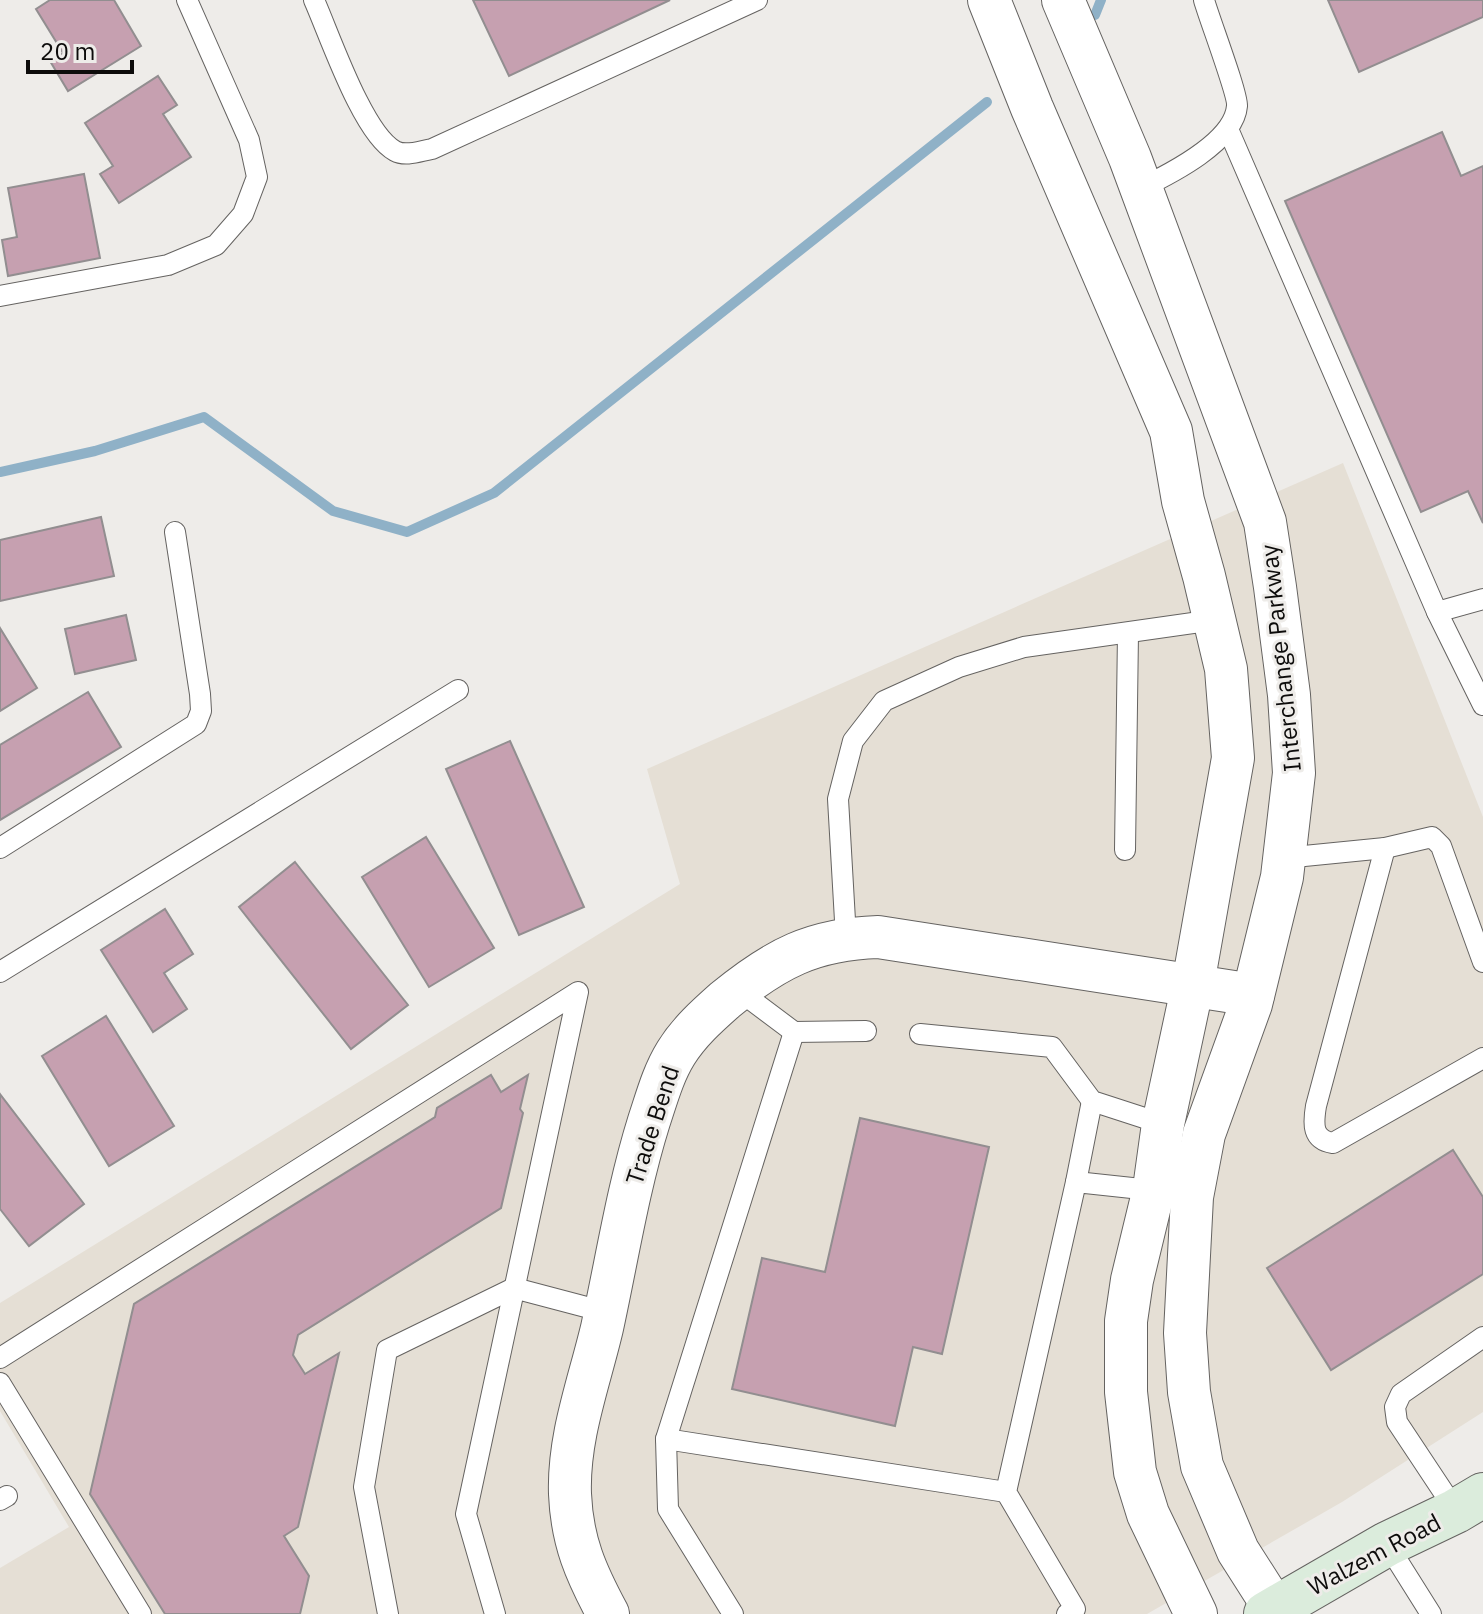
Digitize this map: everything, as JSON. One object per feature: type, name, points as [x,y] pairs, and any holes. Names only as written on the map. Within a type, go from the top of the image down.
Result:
[{"type":"main road","name":"Walzem Road","points":[[1280,1609],[1387,1544],[1469,1503]]},
{"type":"street","name":"Interchange Parkway","points":[[989,0],[1171,431],[1183,501],[1226,669],[1233,758],[1193,984],[1163,1124],[1173,1193],[1189,1392],[1202,1466],[1238,1551],[1280,1609]]},
{"type":"street","name":"Interchange Parkway","points":[[1063,0],[1141,188],[1265,522],[1289,695],[1294,773],[1282,877],[1253,995],[1204,1134],[1132,1280],[1126,1321],[1126,1392],[1135,1472],[1148,1514],[1196,1614]]},
{"type":"street","name":"Trade Bend","points":[[608,1614],[577,1550],[570,1491],[571,1451],[640,1148],[664,1074],[700,1021],[756,974],[814,945],[846,938],[878,937],[1253,995]]},
{"type":"lane","points":[[0,296],[168,265],[216,245],[243,214],[257,177],[249,140],[187,0]]},
{"type":"lane","points":[[314,0],[368,121],[381,141],[398,153],[432,149],[757,0]]},
{"type":"lane","points":[[1141,188],[1173,173],[1202,152],[1228,129],[1237,105],[1204,0]]},
{"type":"lane","points":[[1228,129],[1437,612],[1483,705]]},
{"type":"lane","points":[[0,848],[196,724],[201,711],[200,694],[175,532]]},
{"type":"lane","points":[[1437,612],[1483,599]]},
{"type":"lane","points":[[846,938],[838,799],[853,741],[884,701],[959,667],[1024,647],[1214,620]]},
{"type":"lane","points":[[1125,850],[1128,633]]},
{"type":"lane","points":[[0,972],[458,690]]},
{"type":"lane","points":[[1284,858],[1385,848],[1432,837],[1441,846],[1483,962]]},
{"type":"lane","points":[[1385,848],[1316,1106],[1316,1135],[1323,1142],[1333,1143],[1483,1058]]},
{"type":"lane","points":[[738,990],[794,1032],[866,1031]]},
{"type":"lane","points":[[0,1358],[578,992],[466,1514],[495,1614]]},
{"type":"lane","points":[[733,1614],[668,1509],[666,1439],[794,1032]]},
{"type":"lane","points":[[920,1034],[1052,1047],[1092,1101],[1204,1134]]},
{"type":"lane","points":[[1067,1614],[1075,1609],[1006,1492],[1092,1101]]},
{"type":"lane","points":[[1076,1182],[1173,1193]]},
{"type":"lane","points":[[388,1614],[364,1487],[387,1350],[514,1288],[605,1312]]},
{"type":"lane","points":[[1469,1503],[1397,1422],[1395,1407],[1401,1394],[1483,1337]]},
{"type":"lane","points":[[0,1383],[141,1614]]},
{"type":"lane","points":[[666,1439],[1006,1492]]},
{"type":"lane","points":[[1387,1544],[1431,1614]]},
{"type":"shaded area","points":[[1343,463],[1483,817],[1483,1412],[1342,1502],[1147,1614],[0,1614],[0,1568],[69,1527],[0,1411],[0,1303],[680,884],[647,769]]},
{"type":"building","points":[[50,0],[114,0],[141,46],[68,91],[50,61],[63,53],[36,9]]},
{"type":"building","points":[[473,0],[670,0],[509,76]]},
{"type":"building","points":[[1328,0],[1483,0],[1483,17],[1359,72]]},
{"type":"building","points":[[158,76],[177,105],[163,114],[191,157],[119,203],[100,174],[113,166],[85,123]]},
{"type":"building","points":[[1442,132],[1461,176],[1483,166],[1483,523],[1468,491],[1421,512],[1285,201]]},
{"type":"building","points":[[84,174],[100,258],[8,276],[2,240],[17,237],[8,188]]},
{"type":"building","points":[[101,517],[114,576],[0,601],[0,540]]},
{"type":"building","points":[[126,615],[136,660],[75,674],[65,629]]},
{"type":"building","points":[[0,628],[37,688],[0,711]]},
{"type":"building","points":[[88,692],[121,747],[0,820],[0,745]]},
{"type":"building","points":[[510,741],[584,907],[519,935],[446,769]]},
{"type":"building","points":[[426,837],[494,948],[429,987],[362,877]]},
{"type":"building","points":[[295,862],[408,1005],[351,1049],[239,907]]},
{"type":"building","points":[[165,909],[193,954],[164,973],[187,1009],[153,1032],[101,950]]},
{"type":"building","points":[[106,1016],[174,1126],[109,1166],[42,1056]]},
{"type":"building","points":[[491,1075],[501,1092],[528,1075],[520,1109],[523,1113],[501,1208],[298,1335],[293,1355],[305,1374],[339,1353],[298,1527],[284,1536],[309,1576],[300,1614],[165,1614],[90,1494],[134,1304],[435,1117],[437,1108]]},
{"type":"building","points":[[0,1094],[84,1204],[29,1246],[0,1209]]},
{"type":"building","points":[[860,1118],[989,1147],[942,1354],[913,1347],[895,1426],[732,1389],[762,1258],[825,1272]]},
{"type":"building","points":[[1453,1150],[1483,1197],[1483,1274],[1331,1370],[1267,1268]]},
{"type":"waterway","points":[[1095,15],[1101,0]]},
{"type":"waterway","points":[[0,472],[95,451],[204,417],[333,511],[407,532],[494,493],[987,102]]}]
